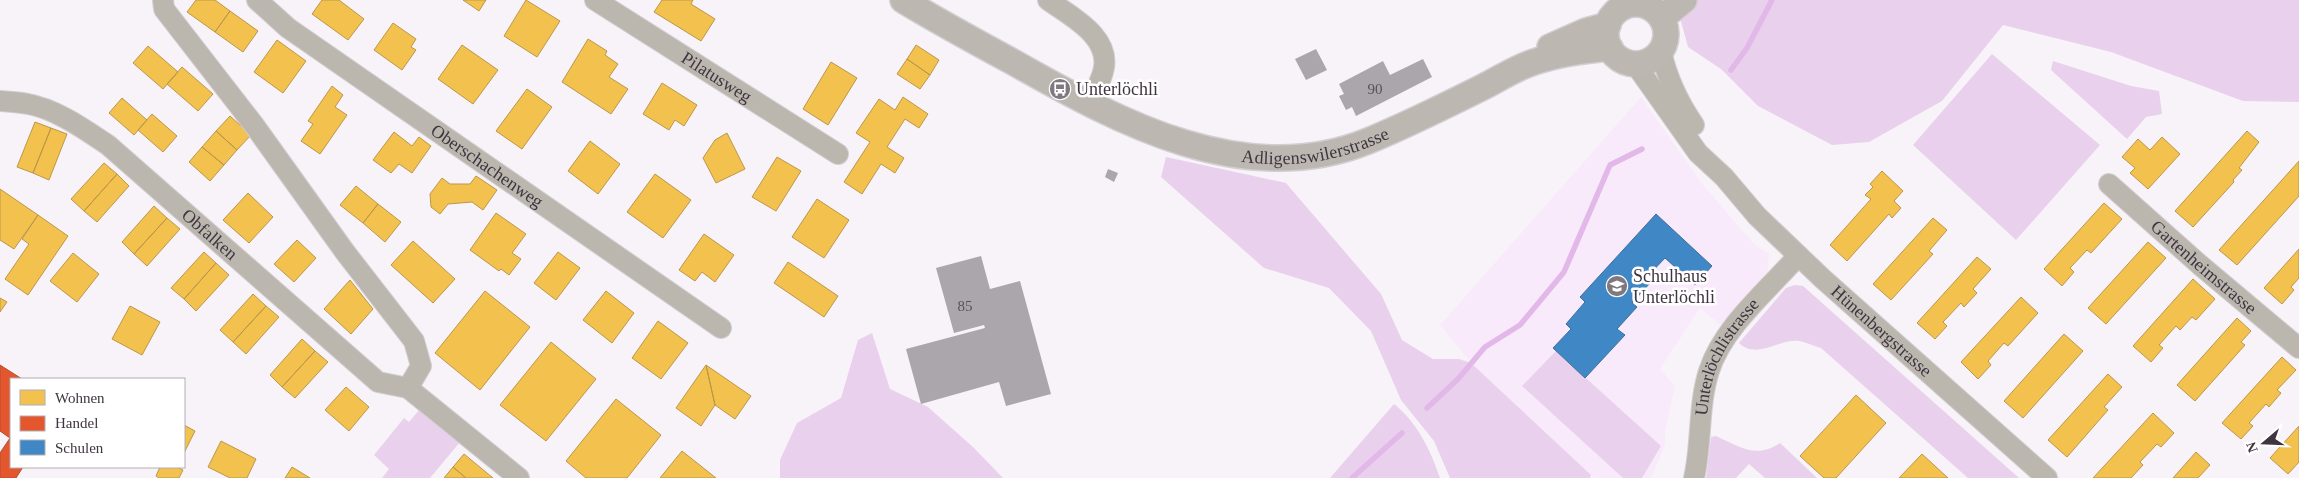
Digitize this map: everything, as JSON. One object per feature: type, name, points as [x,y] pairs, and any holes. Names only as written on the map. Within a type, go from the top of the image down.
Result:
[{"type":"main road","name":"Adligenswilerstrasse","points":[[903,0],[1089,104],[1185,144],[1238,156],[1300,158],[1330,154],[1366,142],[1533,62],[1559,41],[1609,36]]},
{"type":"main road","points":[[1654,8],[1666,29],[1666,40],[1661,51],[1650,61],[1636,64],[1625,62],[1616,56],[1609,36],[1613,15],[1623,7],[1634,4],[1654,8],[1684,0]]},
{"type":"street","points":[[163,0],[164,9],[254,125],[345,252],[414,341],[421,366],[408,388]]},
{"type":"street","name":"Oberschachenweg","points":[[257,0],[288,28],[721,328]]},
{"type":"street","name":"Pilatusweg","points":[[595,0],[838,154]]},
{"type":"street","points":[[1048,0],[1086,27],[1098,40],[1105,54],[1104,71],[1089,104]]},
{"type":"street","name":"Hünenbergstrasse","points":[[1661,51],[1666,73],[1677,98],[1708,145],[1724,177]]},
{"type":"street","name":"Hünenbergstrasse","points":[[1636,64],[1698,153],[1724,177],[1757,216],[1798,256],[2047,478]]},
{"type":"street","name":"Obfalken","points":[[0,101],[29,104],[54,114],[80,127],[108,146],[378,382],[408,388],[519,478]]},
{"type":"street","name":"Gartenheimstrasse","points":[[2109,184],[2193,259],[2299,348]]},
{"type":"street","name":"Unterlöchlistrasse","points":[[1694,478],[1706,382],[1713,360],[1723,340],[1798,256]]},
{"type":"shaded area","points":[[1696,0],[2299,0],[2299,102],[2243,101],[2111,52],[2003,25],[1942,101],[1869,142],[1832,145],[1758,106],[1721,69],[1688,47],[1679,14]]},
{"type":"shaded area","points":[[1992,54],[2100,145],[2016,240],[1913,145]]},
{"type":"shaded area","points":[[2053,61],[2131,86],[2159,91],[2162,114],[2146,117],[2127,139],[2051,70]]},
{"type":"shaded area","name":"Schulhaus Unterlöchli","points":[[1641,97],[1702,184],[1756,246],[1769,254],[1768,269],[1765,280],[1723,327],[1700,308],[1660,369],[1675,386],[1665,431],[1665,445],[1651,478],[1594,478],[1471,363],[1440,325]]},
{"type":"shaded area","points":[[1166,157],[1286,183],[1381,294],[1402,340],[1433,359],[1459,359],[1471,363],[1591,475],[1590,478],[1450,478],[1434,441],[1401,400],[1371,331],[1329,288],[1264,268],[1161,177]]},
{"type":"shaded area","points":[[1795,285],[1803,286],[2019,478],[1968,478],[1821,348],[1804,342],[1791,341],[1768,348],[1753,350],[1739,343],[1786,288]]},
{"type":"shaded area","points":[[872,333],[890,389],[928,407],[974,448],[1003,478],[780,478],[780,460],[797,423],[841,398],[858,340]]},
{"type":"shaded area","points":[[1556,351],[1661,446],[1642,478],[1623,478],[1522,386]]},
{"type":"shaded area","points":[[1394,404],[1410,419],[1416,428],[1440,478],[1330,478]]},
{"type":"shaded area","points":[[420,409],[460,442],[430,478],[382,478],[389,469],[374,455],[404,418],[409,422]]},
{"type":"shaded area","points":[[1716,436],[1748,450],[1756,451],[1771,448],[1780,443],[1817,478],[1765,478],[1749,464],[1736,478],[1706,478],[1711,437]]},
{"type":"building: Wohnen","points":[[196,0],[215,0],[230,11],[215,32],[187,12]]},
{"type":"building: Wohnen","points":[[322,0],[339,0],[364,19],[348,40],[312,14]]},
{"type":"building: Wohnen","points":[[463,0],[486,0],[479,11]]},
{"type":"building: Wohnen","points":[[526,0],[560,21],[537,57],[504,36]]},
{"type":"building: Wohnen","points":[[662,0],[693,0],[691,4],[715,19],[701,41],[654,12]]},
{"type":"building: Wohnen","points":[[230,11],[258,31],[243,52],[215,32]]},
{"type":"building: Wohnen","points":[[393,23],[416,39],[411,47],[416,50],[402,70],[374,50]]},
{"type":"building: Wohnen","points":[[588,39],[607,51],[605,55],[618,64],[609,77],[628,89],[611,114],[562,82]]},
{"type":"building: Wohnen","points":[[277,40],[306,61],[283,93],[254,72]]},
{"type":"building: Wohnen","points":[[462,45],[498,70],[473,104],[438,79]]},
{"type":"building: Wohnen","points":[[916,45],[939,60],[930,75],[907,59]]},
{"type":"building: Wohnen","points":[[148,46],[178,72],[163,89],[133,63]]},
{"type":"building: Wohnen","points":[[907,59],[930,75],[920,89],[897,74]]},
{"type":"building: Wohnen","points":[[831,62],[857,78],[828,125],[803,109]]},
{"type":"building: Wohnen","points":[[182,67],[213,94],[198,111],[167,84]]},
{"type":"building: Wohnen","points":[[662,83],[697,105],[684,126],[675,120],[669,130],[643,114]]},
{"type":"building: Wohnen","points":[[332,86],[343,95],[335,107],[347,115],[320,154],[301,141],[313,124],[308,121]]},
{"type":"building: Wohnen","points":[[527,89],[552,107],[522,149],[496,131]]},
{"type":"building: Wohnen","points":[[903,97],[928,114],[919,128],[905,119],[887,147],[904,158],[895,173],[881,164],[862,194],[844,182],[870,142],[856,133],[879,99],[895,110]]},
{"type":"building: Wohnen","points":[[122,98],[147,120],[134,135],[109,113]]},
{"type":"building: Wohnen","points":[[152,114],[177,136],[163,152],[138,130]]},
{"type":"building: Wohnen","points":[[230,116],[251,135],[237,150],[216,131]]},
{"type":"building: Wohnen","points":[[35,122],[51,128],[33,173],[17,167]]},
{"type":"building: Wohnen","points":[[51,128],[67,134],[49,180],[33,173]]},
{"type":"building: Wohnen","points":[[216,131],[237,150],[224,165],[202,147]]},
{"type":"building: Wohnen","points":[[2247,131],[2259,142],[2239,168],[2242,170],[2233,180],[2234,182],[2193,227],[2175,211]]},
{"type":"building: Wohnen","points":[[394,132],[412,146],[419,137],[431,146],[412,173],[399,164],[391,173],[373,160]]},
{"type":"building: Wohnen","points":[[727,133],[745,169],[716,183],[703,158],[715,140]]},
{"type":"building: Wohnen","points":[[2162,137],[2180,154],[2148,189],[2130,173],[2135,168],[2122,157],[2138,139],[2150,150]]},
{"type":"building: Wohnen","points":[[590,141],[620,164],[598,194],[568,171]]},
{"type":"building: Wohnen","points":[[202,147],[224,165],[210,181],[189,162]]},
{"type":"building: Wohnen","points":[[777,157],[801,171],[776,211],[752,197]]},
{"type":"building: Wohnen","points":[[2299,161],[2299,196],[2237,265],[2219,250]]},
{"type":"building: Wohnen","points":[[104,163],[117,174],[84,211],[71,199]]},
{"type":"building: Wohnen","points":[[1882,171],[1903,191],[1894,201],[1901,208],[1892,218],[1889,214],[1847,261],[1830,245],[1871,199],[1865,195],[1873,187],[1870,184]]},
{"type":"building: Wohnen","points":[[117,174],[129,186],[97,222],[84,211]]},
{"type":"building: Wohnen","points":[[655,174],[691,200],[663,238],[627,212]]},
{"type":"building: Wohnen","points":[[476,176],[497,190],[483,210],[472,202],[448,204],[440,214],[431,207],[430,194],[442,178],[450,184],[470,184]]},
{"type":"building: Wohnen","points":[[356,186],[378,204],[363,223],[340,205]]},
{"type":"building: Wohnen","points":[[0,189],[38,215],[14,249],[0,240]]},
{"type":"building: Wohnen","points":[[248,193],[273,217],[249,243],[223,220]]},
{"type":"building: Wohnen","points":[[817,199],[849,220],[824,258],[792,237]]},
{"type":"building: Wohnen","points":[[2104,203],[2122,219],[2091,253],[2087,250],[2070,268],[2074,272],[2062,286],[2044,269]]},
{"type":"building: Wohnen","points":[[378,204],[401,222],[385,242],[363,223]]},
{"type":"building: Wohnen","points":[[154,206],[167,218],[134,254],[122,242]]},
{"type":"building: Wohnen","points":[[496,213],[526,234],[512,253],[521,259],[509,275],[501,269],[499,271],[470,250]]},
{"type":"building: Wohnen","points":[[38,215],[68,236],[28,295],[5,279],[29,244],[22,239]]},
{"type":"building: Wohnen","points":[[167,218],[180,229],[147,266],[134,254]]},
{"type":"building: Wohnen","points":[[1933,218],[1947,230],[1929,251],[1933,254],[1891,300],[1873,284]]},
{"type":"building: Wohnen","points":[[704,234],[734,255],[715,282],[702,272],[695,281],[679,270]]},
{"type":"building: Wohnen","points":[[297,240],[316,258],[294,282],[274,264]]},
{"type":"building: Wohnen","points":[[413,241],[455,279],[433,303],[391,265]]},
{"type":"building: Wohnen","points":[[2148,242],[2166,258],[2106,324],[2088,308]]},
{"type":"building: Wohnen","points":[[2299,249],[2299,278],[2291,287],[2294,290],[2282,304],[2264,288]]},
{"type":"building: Wohnen","points":[[204,252],[216,263],[184,299],[171,288]]},
{"type":"building: Wohnen","points":[[558,252],[580,268],[556,300],[534,283]]},
{"type":"building: Wohnen","points":[[73,253],[99,274],[77,302],[50,281]]},
{"type":"building: Wohnen","points":[[1977,257],[1991,269],[1973,289],[1977,293],[1964,307],[1961,303],[1943,322],[1947,326],[1935,339],[1917,323]]},
{"type":"building: Wohnen","points":[[788,262],[838,296],[824,317],[774,283]]},
{"type":"building: Wohnen","points":[[216,263],[229,275],[196,311],[184,299]]},
{"type":"building: Wohnen","points":[[2193,279],[2215,299],[2196,320],[2192,317],[2180,330],[2176,326],[2159,345],[2163,348],[2151,362],[2133,346]]},
{"type":"building: Wohnen","points":[[350,280],[373,309],[351,334],[324,309]]},
{"type":"building: Wohnen","points":[[485,291],[530,327],[480,390],[435,353]]},
{"type":"building: Wohnen","points":[[606,291],[634,313],[612,343],[583,320]]},
{"type":"building: Wohnen","points":[[253,294],[266,306],[233,342],[220,330]]},
{"type":"building: Wohnen","points":[[2021,297],[2038,313],[2008,346],[2004,343],[1988,361],[1991,365],[1978,379],[1961,362]]},
{"type":"building: Wohnen","points":[[0,298],[7,302],[0,312]]},
{"type":"building: Wohnen","points":[[130,306],[160,322],[142,355],[112,339]]},
{"type":"building: Wohnen","points":[[266,306],[279,317],[246,354],[233,342]]},
{"type":"building: Wohnen","points":[[2237,318],[2251,331],[2241,342],[2245,345],[2195,401],[2177,385]]},
{"type":"building: Wohnen","points":[[658,321],[688,343],[661,379],[632,358]]},
{"type":"building: Wohnen","points":[[2064,334],[2083,351],[2023,418],[2004,401]]},
{"type":"building: Wohnen","points":[[302,339],[315,351],[282,387],[270,375]]},
{"type":"building: Wohnen","points":[[551,342],[596,379],[546,441],[500,405]]},
{"type":"building: Wohnen","points":[[315,351],[328,362],[295,398],[282,387]]},
{"type":"building: Wohnen","points":[[2282,357],[2296,370],[2277,390],[2281,393],[2269,407],[2266,404],[2249,423],[2253,426],[2241,439],[2222,423]]},
{"type":"building: Wohnen","points":[[706,365],[715,405],[701,426],[676,408]]},
{"type":"building: Wohnen","points":[[706,365],[751,396],[735,419],[715,405]]},
{"type":"building: Wohnen","points":[[2108,374],[2122,387],[2104,407],[2108,410],[2067,457],[2048,440]]},
{"type":"building: Wohnen","points":[[346,387],[369,407],[349,431],[325,410]]},
{"type":"building: Wohnen","points":[[1856,395],[1886,423],[1836,478],[1824,478],[1800,456]]},
{"type":"building: Wohnen","points":[[616,399],[661,435],[627,478],[586,478],[566,461]]},
{"type":"building: Wohnen","points":[[2153,413],[2174,433],[2161,447],[2157,444],[2140,462],[2143,465],[2131,478],[2093,478]]},
{"type":"building: Wohnen","points":[[185,426],[195,431],[185,451]]},
{"type":"building: Wohnen","points":[[2299,426],[2299,462],[2288,474],[2270,458]]},
{"type":"building: Wohnen","points":[[221,441],[256,459],[247,478],[230,478],[208,467]]},
{"type":"building: Wohnen","points":[[682,451],[716,478],[660,478]]},
{"type":"building: Wohnen","points":[[2196,452],[2210,465],[2198,478],[2173,478]]},
{"type":"building: Wohnen","points":[[464,454],[493,478],[466,478],[453,467]]},
{"type":"building: Wohnen","points":[[1922,454],[1948,478],[1899,478]]},
{"type":"building: Wohnen","points":[[292,467],[310,478],[285,478]]},
{"type":"building: Wohnen","points":[[453,467],[466,478],[444,478]]},
{"type":"building: Wohnen","points":[[160,468],[179,468],[183,470],[179,478],[159,478],[156,476]]},
{"type":"building: Handel","points":[[0,365],[20,378],[10,378],[10,438],[0,431]]},
{"type":"building: Handel","points":[[10,438],[10,468],[22,468],[16,478],[0,478],[0,453]]},
{"type":"building: Schulen","points":[[1656,214],[1712,266],[1695,285],[1665,258],[1645,279],[1650,283],[1632,303],[1637,307],[1617,329],[1625,335],[1585,378],[1553,348],[1571,329],[1566,324],[1585,302],[1580,297]]},
{"type":"building: Sonstige","points":[[1316,49],[1327,70],[1306,80],[1295,59]]},
{"type":"building: Sonstige","points":[[1423,59],[1432,77],[1356,116],[1352,107],[1346,110],[1339,96],[1344,94],[1339,84],[1383,61],[1390,75]]},
{"type":"building: Sonstige","points":[[1108,169],[1118,173],[1114,182],[1105,177]]},
{"type":"building: Sonstige","points":[[981,256],[990,289],[1020,281],[1051,394],[1006,406],[999,382],[921,404],[906,349],[985,328],[984,325],[954,333],[936,268]]},
{"type":"waterway","points":[[1731,70],[1747,48],[1772,0]]},
{"type":"waterway","points":[[1427,408],[1458,379],[1485,347],[1520,325],[1564,272],[1610,165],[1642,149]]},
{"type":"waterway","points":[[1352,478],[1402,433]]},
{"type":"place","name":"Unterlöchli","points":[[1060,89]]},
{"type":"place","name":"Schulhaus Unterlöchli","points":[[1617,286]]}]
